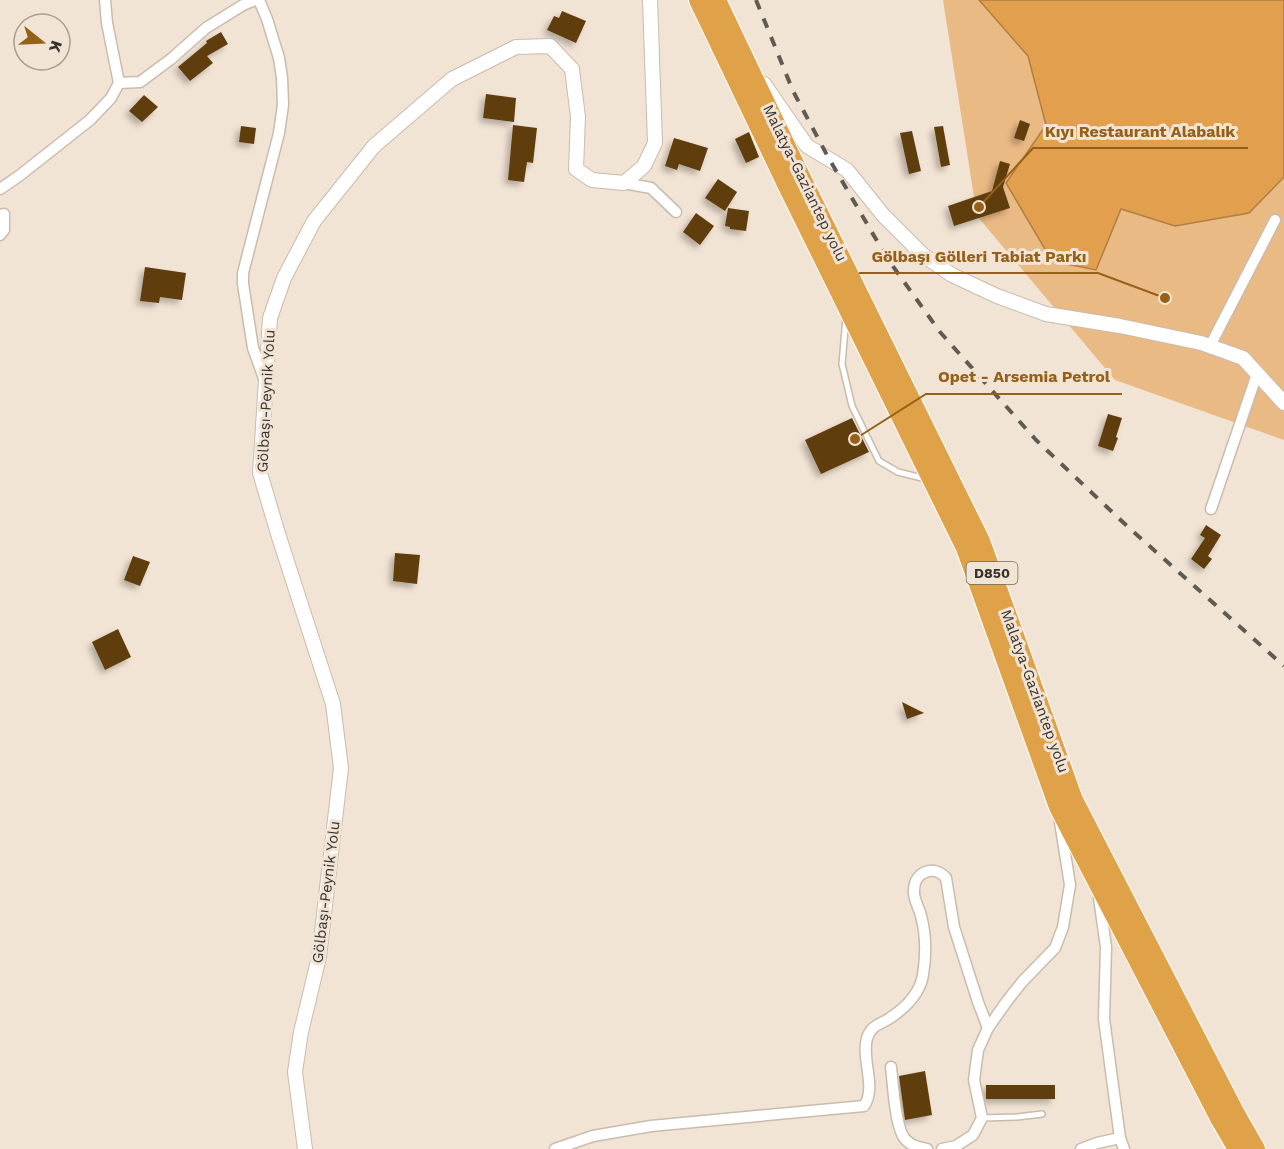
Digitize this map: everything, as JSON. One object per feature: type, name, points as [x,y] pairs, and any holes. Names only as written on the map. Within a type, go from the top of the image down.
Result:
[{"type":"highway","name":"Malatya-Gaziantep yolu","points":[[699,0],[785,182],[965,548],[1058,807],[1237,1149]]},
{"type":"highway","name":"Malatya-Gaziantep yolu","points":[[717,0],[805,185],[981,541],[1074,800],[1256,1149]]},
{"type":"street","points":[[0,189],[90,120],[111,98],[119,83],[107,23],[105,0]]},
{"type":"street","points":[[119,83],[140,82],[171,59],[206,28],[243,5],[257,0],[267,20],[279,58],[283,105],[279,133],[243,273],[253,348],[266,382]]},
{"type":"street","points":[[624,183],[644,166],[655,143],[650,0]]},
{"type":"street","name":"Gölbaşı-Peynik Yolu","points":[[304,1149],[295,1072],[301,1032],[319,957],[341,768],[333,704],[260,473],[270,318],[285,278],[314,221],[374,146],[452,79],[516,47],[550,46],[572,69],[578,117],[576,169],[592,180],[624,183]]},
{"type":"street","points":[[744,55],[807,146],[847,170],[883,214],[923,255],[952,275],[997,296],[1046,314],[1120,326],[1201,343],[1244,358],[1284,403]]},
{"type":"street","points":[[624,183],[651,188],[676,212]]},
{"type":"street","points":[[0,215],[4,214],[4,230],[0,235]]},
{"type":"street","points":[[1210,346],[1275,220]]},
{"type":"street","points":[[1210,509],[1257,374]]},
{"type":"street","points":[[942,1149],[956,1146],[973,1135],[982,1118],[974,1080],[978,1050],[988,1028],[1022,982],[1055,948],[1063,927],[1070,885],[1058,807]]},
{"type":"street","points":[[555,1149],[593,1136],[651,1126],[864,1106],[868,1100],[869,1088],[866,1064],[867,1039],[874,1026],[890,1018],[913,998],[922,978],[924,926],[920,907],[914,897],[914,887],[920,874],[929,870],[942,873],[945,878],[954,927],[988,1028]]},
{"type":"street","points":[[1081,1149],[1122,1144],[1104,1019],[1106,947],[1097,882]]},
{"type":"street","points":[[891,1067],[897,1120],[905,1139],[920,1148],[927,1149]]},
{"type":"lane","points":[[847,308],[842,364],[852,406],[879,461],[898,472],[932,480]]},
{"type":"lane","points":[[982,1118],[1042,1114]]},
{"type":"shaded area","points":[[943,0],[1284,0],[1284,440],[1115,380],[977,216]]},
{"type":"shaded area","points":[[979,0],[1284,0],[1284,177],[1249,213],[1175,226],[1121,209],[1096,270],[1052,261],[1006,183],[1046,125],[1028,56]]},
{"type":"building","points":[[562,11],[586,21],[576,43],[547,30],[554,16],[559,18]]},
{"type":"building","points":[[221,32],[228,44],[207,56],[213,63],[190,81],[178,67],[207,43],[206,41]]},
{"type":"building","points":[[486,94],[516,98],[514,122],[483,118]]},
{"type":"building","points":[[144,95],[158,107],[142,122],[129,111]]},
{"type":"building","points":[[1020,120],[1030,124],[1024,141],[1014,138]]},
{"type":"building","points":[[513,125],[537,128],[533,163],[527,162],[524,182],[508,180]]},
{"type":"building","points":[[241,126],[256,128],[254,144],[239,142]]},
{"type":"building","points":[[943,126],[950,165],[941,167],[934,127]]},
{"type":"building","points":[[912,131],[921,171],[909,174],[900,133]]},
{"type":"building","points":[[749,132],[759,157],[746,163],[735,139]]},
{"type":"building","points":[[674,138],[708,148],[700,171],[679,164],[677,170],[665,166]]},
{"type":"building","points":[[1000,161],[1010,164],[1003,187],[1010,208],[954,226],[948,206],[992,191]]},
{"type":"building","points":[[718,179],[737,192],[725,211],[705,198]]},
{"type":"building","points":[[728,208],[749,211],[746,231],[725,226]]},
{"type":"building","points":[[696,213],[714,226],[700,245],[683,232]]},
{"type":"building","points":[[145,267],[186,273],[182,300],[160,297],[159,303],[140,301]]},
{"type":"building","points":[[1108,414],[1122,418],[1113,451],[1098,446]]},
{"type":"building","points":[[852,418],[869,452],[821,474],[805,440]]},
{"type":"building","points":[[1206,525],[1221,535],[1208,556],[1212,559],[1204,569],[1191,559],[1205,538],[1200,535]]},
{"type":"building","points":[[395,553],[420,555],[417,584],[393,581]]},
{"type":"building","points":[[133,556],[150,562],[140,586],[124,580]]},
{"type":"building","points":[[118,629],[131,657],[105,670],[92,642]]},
{"type":"building","points":[[902,702],[924,713],[907,719]]},
{"type":"building","points":[[925,1071],[932,1115],[905,1120],[899,1076]]},
{"type":"building","points":[[986,1085],[1055,1085],[1055,1099],[986,1099]]},
{"type":"railway","points":[[756,0],[793,91],[828,157],[887,258],[940,332],[1036,440],[1127,526],[1284,666]]},
{"type":"place","name":"Kıyı Restaurant Alabalık","points":[[979,207]]},
{"type":"place","name":"Gölbaşı Gölleri Tabiat Parkı","points":[[1165,298]]},
{"type":"place","name":"Opet - Arsemia Petrol","points":[[855,439]]}]
